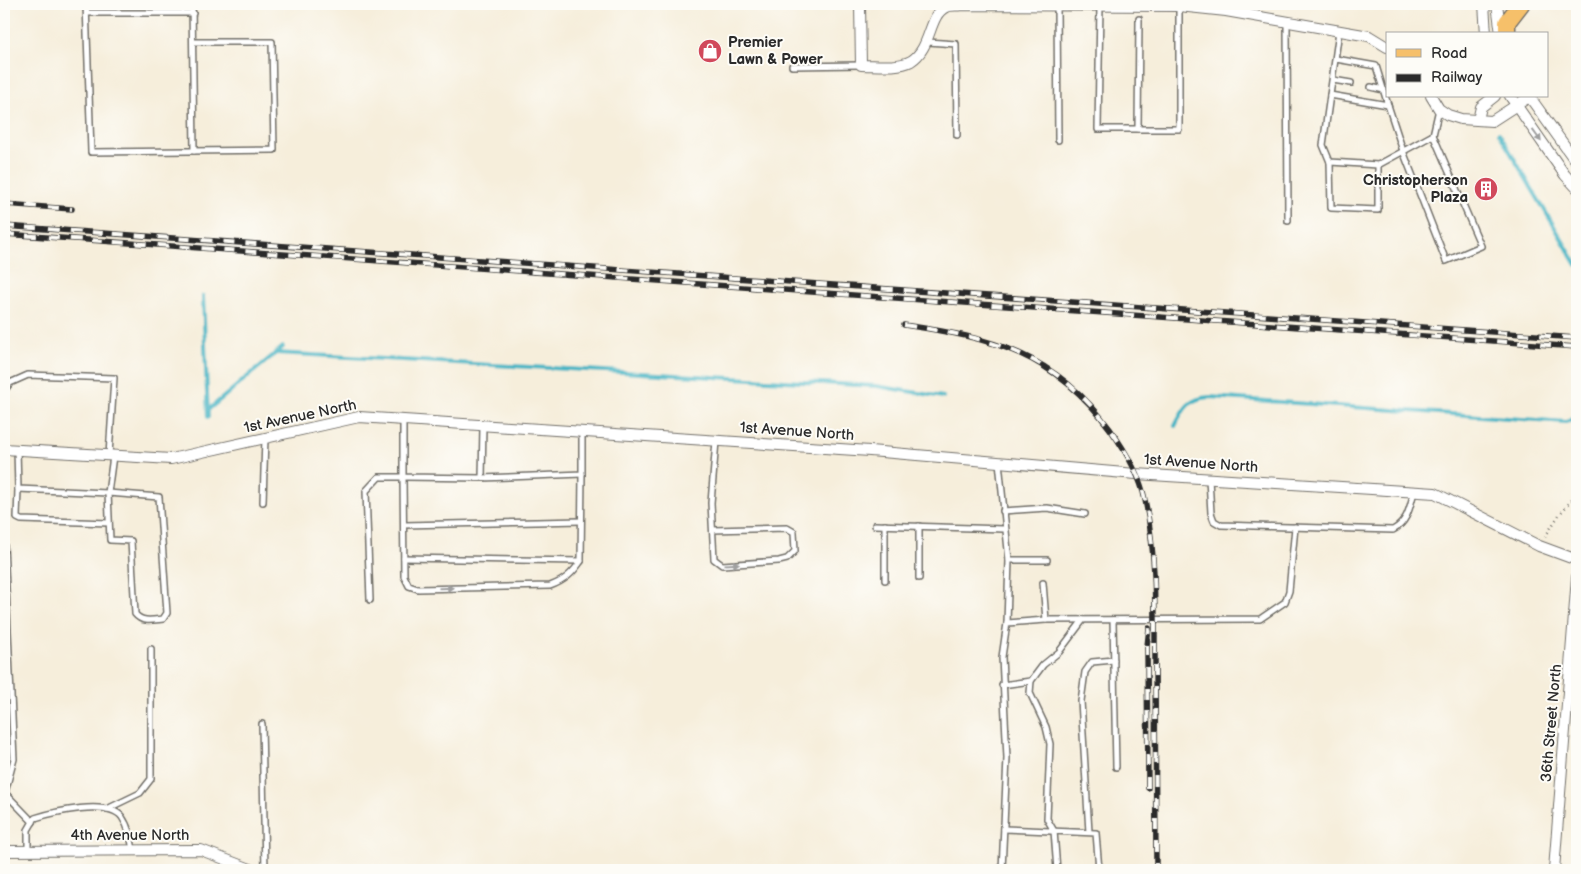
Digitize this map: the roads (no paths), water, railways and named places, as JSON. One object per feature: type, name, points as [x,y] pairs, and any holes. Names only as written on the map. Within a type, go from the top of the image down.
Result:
[{"type":"main road","points":[[1507,32],[1507,22],[1521,4]]},
{"type":"street","points":[[860,4],[861,65],[895,65],[910,62],[920,54],[928,42],[936,17],[946,7],[962,5],[1100,4],[1179,6],[1226,11],[1370,36],[1386,47]]},
{"type":"street","points":[[1484,4],[1486,32]]},
{"type":"street","points":[[1497,4],[1500,32]]},
{"type":"street","points":[[1432,98],[1439,109],[1461,119],[1492,121],[1516,107],[1527,98]]},
{"type":"street","points":[[1478,120],[1481,107],[1492,98]]},
{"type":"street","points":[[1511,98],[1565,175],[1577,188]]},
{"type":"street","points":[[1530,98],[1577,163]]},
{"type":"street","name":"1st Avenue North","points":[[4,449],[171,459],[359,417],[716,440],[1209,478],[1435,493],[1539,546],[1577,560]]},
{"type":"street","name":"36th Street North","points":[[1554,870],[1577,578]]},
{"type":"street","name":"4th Avenue North","points":[[4,851],[201,850],[253,870]]},
{"type":"lane","points":[[86,4],[91,152],[274,150],[272,42],[194,42]]},
{"type":"lane","points":[[192,4],[194,151]]},
{"type":"lane","points":[[1100,4],[1098,129],[1178,129],[1179,6]]},
{"type":"lane","points":[[1057,5],[1058,140]]},
{"type":"lane","points":[[86,13],[193,13]]},
{"type":"lane","points":[[1138,129],[1139,19]]},
{"type":"lane","points":[[1287,22],[1288,221]]},
{"type":"lane","points":[[1339,31],[1323,145],[1330,162],[1331,208],[1378,210],[1378,165]]},
{"type":"lane","points":[[928,42],[956,44],[957,135]]},
{"type":"lane","points":[[1336,59],[1376,66],[1386,98]]},
{"type":"lane","points":[[792,66],[861,65]]},
{"type":"lane","points":[[1333,80],[1350,83]]},
{"type":"lane","points":[[1371,87],[1384,90]]},
{"type":"lane","points":[[1330,95],[1388,105]]},
{"type":"lane","points":[[1386,98],[1403,151],[1446,261],[1481,246],[1433,135],[1439,109]]},
{"type":"lane","points":[[1330,162],[1378,165],[1433,135]]},
{"type":"lane","points":[[4,391],[10,383],[28,375],[114,378],[108,493],[110,540],[131,541],[135,614],[140,620],[163,619],[168,613],[159,497],[108,493],[18,489]]},
{"type":"lane","points":[[403,420],[404,576],[408,586],[418,589],[550,586],[561,582],[573,573],[581,561],[582,432]]},
{"type":"lane","points":[[482,478],[483,425]]},
{"type":"lane","points":[[263,502],[265,438]]},
{"type":"lane","points":[[713,530],[787,528],[794,532],[795,551],[787,559],[779,561],[722,564],[714,559],[711,503],[716,440]]},
{"type":"lane","points":[[17,450],[17,518],[21,520],[109,523]]},
{"type":"lane","points":[[999,462],[1004,529],[1009,560],[1007,623],[1002,657],[1007,758],[1002,870]]},
{"type":"lane","points":[[370,600],[366,491],[379,477],[482,478],[582,474]]},
{"type":"lane","points":[[1209,478],[1211,513],[1214,521],[1221,525],[1393,530],[1401,526],[1408,514],[1414,491]]},
{"type":"lane","points":[[1003,511],[1047,508],[1086,514]]},
{"type":"lane","points":[[404,525],[582,521]]},
{"type":"lane","points":[[875,525],[1004,529]]},
{"type":"lane","points":[[885,525],[885,580]]},
{"type":"lane","points":[[919,526],[919,578]]},
{"type":"lane","points":[[1007,623],[1046,620],[1260,619],[1284,602],[1289,591],[1295,527]]},
{"type":"lane","points":[[4,545],[14,759],[5,794],[33,822]]},
{"type":"lane","points":[[404,558],[581,561]]},
{"type":"lane","points":[[1009,560],[1047,560]]},
{"type":"lane","points":[[1043,583],[1046,620]]},
{"type":"lane","points":[[1057,870],[1054,830],[1047,820],[1050,744],[1048,732],[1030,693],[1031,681],[1039,669],[1059,652],[1083,620]]},
{"type":"lane","points":[[1113,620],[1116,767]]},
{"type":"lane","points":[[28,851],[28,830],[36,818],[60,810],[107,808],[140,793],[151,779],[151,649]]},
{"type":"lane","points":[[1089,832],[1081,701],[1084,679],[1092,662],[1114,660]]},
{"type":"lane","points":[[1002,685],[1031,681]]},
{"type":"lane","points":[[4,703],[11,703]]},
{"type":"lane","points":[[262,724],[265,870]]},
{"type":"lane","points":[[107,808],[121,816],[130,834],[133,850]]},
{"type":"lane","points":[[1004,829],[1054,830],[1074,834],[1096,833],[1098,836],[1099,870]]},
{"type":"waterway","points":[[1499,133],[1577,265]]},
{"type":"waterway","points":[[203,296],[208,417]]},
{"type":"waterway","points":[[208,410],[283,347]]},
{"type":"waterway","points":[[276,353],[876,386],[943,397]]},
{"type":"waterway","points":[[1175,426],[1188,405],[1197,399],[1210,397],[1566,422],[1577,417]]},
{"type":"railway","points":[[4,204],[72,209]]},
{"type":"railway","points":[[4,226],[1577,338]]},
{"type":"railway","points":[[4,234],[1577,347]]},
{"type":"railway","points":[[904,325],[966,336],[994,344],[1019,353],[1044,366],[1089,403],[1116,437],[1136,472],[1143,490],[1149,519],[1154,577],[1156,870]]},
{"type":"railway","points":[[1148,788],[1147,646],[1149,628]]},
{"type":"place","name":"Premier Lawn & Power","points":[[710,51]]},
{"type":"place","name":"Christopherson Plaza","points":[[1486,189]]}]
